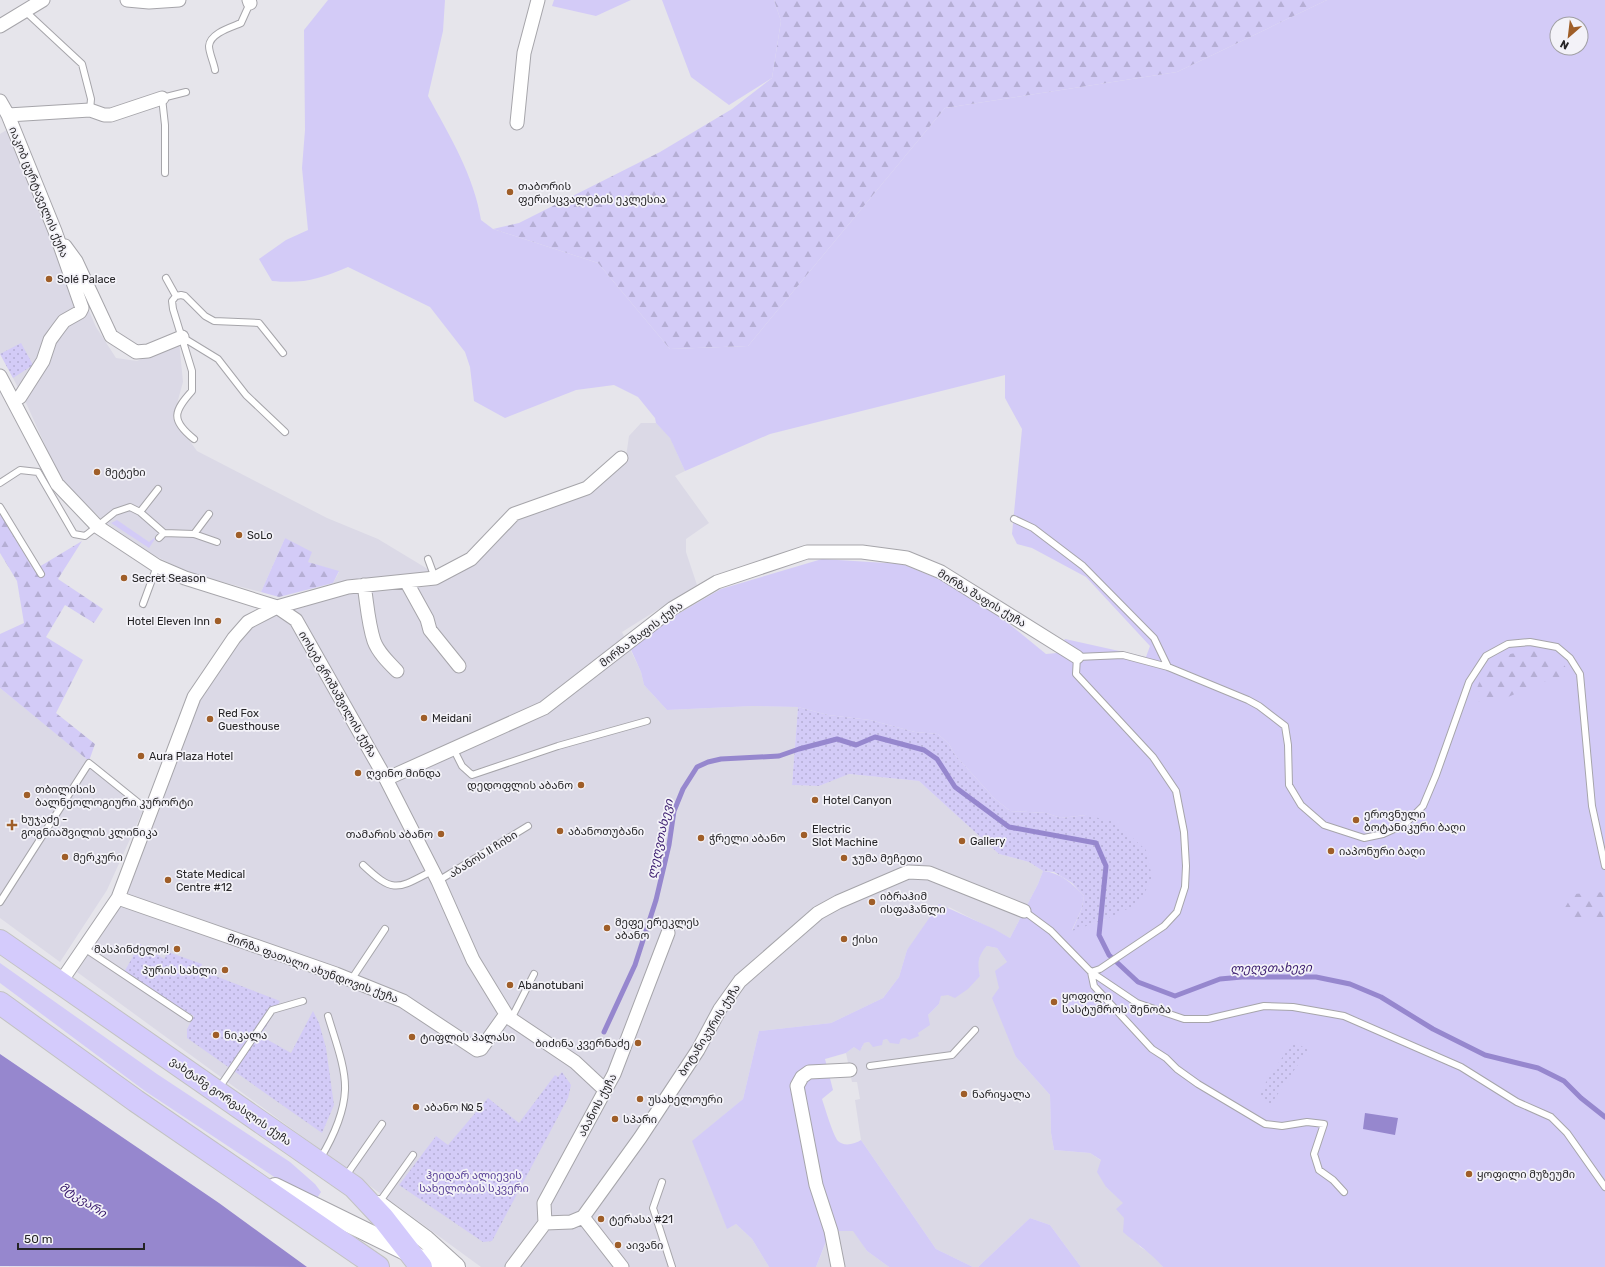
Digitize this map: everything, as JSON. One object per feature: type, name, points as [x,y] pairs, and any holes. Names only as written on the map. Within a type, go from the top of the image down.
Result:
[{"type":"highway","name":"ვახტანგ გორგასლის ქუჩა","points":[[0,941],[217,1090],[349,1183]]},
{"type":"highway","points":[[0,1003],[136,1101],[378,1267]]},
{"type":"highway","points":[[349,1183],[383,1218],[416,1260]]},
{"type":"main road","points":[[230,1165],[416,1260],[438,1267]]},
{"type":"main road","name":"ვახტანგ გორგასლის ქუჩა","points":[[349,1183],[425,1239],[456,1267]]},
{"type":"street","points":[[0,26],[43,0]]},
{"type":"street","points":[[133,1],[178,0]]},
{"type":"street","points":[[517,123],[524,53],[538,0]]},
{"type":"street","points":[[8,115],[90,110],[104,116],[162,98]]},
{"type":"street","name":"იაკობ ცურტაველის ქუჩა","points":[[0,101],[8,115],[55,231],[82,308],[80,312],[64,321],[50,340],[43,361],[20,396],[13,400]]},
{"type":"street","points":[[55,231],[76,261],[111,336],[136,352],[148,351],[182,337]]},
{"type":"street","name":"იოსებ გრიშაშვილის ქუჩა","points":[[0,376],[57,484],[98,527],[157,566],[185,578],[277,607],[296,620],[386,779],[435,876],[473,960],[508,1017],[575,1062],[605,1090]]},
{"type":"street","points":[[60,983],[118,898],[152,813],[194,697],[234,638],[248,622],[277,607],[348,587],[435,578],[471,559],[514,514],[587,488],[621,458]]},
{"type":"street","name":"მირზა შაფის ქუჩა","points":[[386,779],[544,708],[673,608],[717,582],[807,552],[862,552],[907,558],[941,572],[1077,657]]},
{"type":"street","points":[[406,581],[427,619],[430,630],[459,666]]},
{"type":"street","points":[[364,585],[374,641],[383,656],[397,671]]},
{"type":"street","name":"ბოტანიკურის ქუჩა","points":[[583,1217],[640,1138],[698,1050],[720,1009],[740,981],[818,913],[838,902],[908,872],[929,873],[1024,911]]},
{"type":"street","name":"მირზა ფათალი ახუნდოვის ქუჩა","points":[[118,898],[351,980],[403,1001],[477,1050],[480,1049],[508,1017]]},
{"type":"street","name":"აბანოს ქუჩა","points":[[545,1223],[544,1203],[614,1074],[668,932]]},
{"type":"street","points":[[838,1267],[831,1231],[816,1186],[797,1086],[802,1077],[809,1072],[850,1070]]},
{"type":"street","points":[[512,1267],[545,1223],[571,1222],[583,1217],[622,1267]]},
{"type":"lane","points":[[215,70],[209,46],[211,40],[216,35],[241,23],[250,1]]},
{"type":"lane","points":[[26,11],[82,64],[91,99],[90,110]]},
{"type":"lane","points":[[165,173],[165,125],[162,98],[186,92]]},
{"type":"lane","points":[[166,278],[176,296]]},
{"type":"lane","points":[[194,439],[184,431],[177,419],[178,406],[192,390],[192,372],[173,309],[172,301],[176,296],[185,296],[205,316],[214,321],[259,323],[283,353]]},
{"type":"lane","points":[[182,337],[218,359],[246,395],[285,432]]},
{"type":"lane","points":[[0,483],[20,470],[38,472],[74,534],[85,536],[115,512],[130,507],[140,512],[164,533],[194,534],[217,542]]},
{"type":"lane","points":[[140,512],[158,489]]},
{"type":"lane","points":[[0,507],[41,574]]},
{"type":"lane","points":[[194,534],[209,514]]},
{"type":"lane","points":[[1014,519],[1033,528],[1083,566],[1154,638],[1168,667]]},
{"type":"lane","points":[[159,538],[164,533]]},
{"type":"lane","points":[[428,559],[435,578]]},
{"type":"lane","points":[[143,604],[157,566]]},
{"type":"lane","points":[[1091,972],[1100,969],[1141,940],[1164,926],[1178,912],[1185,887],[1186,866],[1184,832],[1176,791],[1154,757],[1076,674],[1077,657],[1123,654],[1168,667],[1248,700],[1278,719],[1285,726],[1288,745],[1289,785],[1302,805],[1324,825],[1364,838],[1383,834],[1405,824],[1423,806],[1442,760],[1469,682],[1486,656],[1508,644],[1530,642],[1557,647],[1570,658],[1580,674],[1592,806],[1605,866]]},
{"type":"lane","points":[[453,748],[462,766],[472,774],[558,746],[647,720]]},
{"type":"lane","points":[[0,902],[89,763],[152,813]]},
{"type":"lane","name":"აბანოს II ჩიხი","points":[[363,865],[381,882],[393,886],[411,882],[435,876],[528,826]]},
{"type":"lane","points":[[1024,911],[1051,931],[1091,972],[1137,1003],[1184,1019],[1208,1019],[1264,1006],[1293,1007],[1344,1016],[1461,1067],[1517,1102],[1551,1118],[1567,1133],[1605,1187]]},
{"type":"lane","points":[[351,980],[385,929]]},
{"type":"lane","points":[[84,948],[189,1018]]},
{"type":"lane","points":[[1091,972],[1094,986],[1152,1050],[1166,1058],[1177,1070],[1198,1084],[1248,1116],[1265,1124],[1282,1126],[1307,1122],[1324,1124],[1314,1154],[1319,1170],[1333,1180],[1344,1192]]},
{"type":"lane","points":[[508,1017],[534,974]]},
{"type":"lane","points":[[217,1090],[272,1010],[303,1001]]},
{"type":"lane","points":[[318,1162],[328,1144],[342,1108],[345,1089],[340,1055],[328,1016]]},
{"type":"lane","points":[[870,1066],[952,1055],[975,1030]]},
{"type":"lane","points":[[349,1183],[382,1124]]},
{"type":"lane","points":[[378,1204],[413,1154]]},
{"type":"lane","points":[[662,1182],[653,1208],[672,1267]]},
{"type":"shaded area","points":[[10,128],[96,327],[116,358],[137,361],[179,341],[183,382],[173,418],[197,451],[327,518],[378,539],[431,571],[375,581],[333,583],[339,572],[308,562],[285,538],[261,592],[188,573],[150,553],[105,522],[61,481],[27,405],[0,353],[0,134]]},
{"type":"shaded area","name":"აბანოთუბანი","points":[[641,423],[656,423],[670,437],[685,471],[675,476],[709,523],[686,539],[686,552],[697,585],[622,632],[641,672],[644,685],[667,710],[753,706],[798,707],[792,785],[819,786],[848,774],[919,781],[999,854],[1029,862],[1043,871],[1038,884],[1010,938],[949,907],[907,950],[899,977],[883,998],[831,1023],[759,1031],[743,1099],[693,1141],[727,1228],[736,1224],[752,1239],[769,1267],[481,1267],[77,972],[122,904],[197,701],[252,625],[307,603],[360,590],[431,586],[474,561],[511,519],[572,500],[626,457],[629,436]]},
{"type":"shaded area","points":[[0,688],[145,806],[107,890],[60,962],[0,918]]},
{"type":"shaded area","points":[[987,946],[997,948],[1007,962],[1016,1057],[1050,1095],[1051,1133],[1054,1150],[1090,1153],[1102,1161],[1106,1187],[1124,1203],[1124,1218],[1140,1247],[1152,1254],[1163,1267],[1081,1267],[1050,1225],[1030,1218],[978,1267],[973,1267],[936,1249],[861,1140],[855,1100],[860,1099],[857,1082],[852,1082],[846,1053],[854,1047],[862,1048],[863,1043],[887,1039],[899,1043],[901,1039],[918,1033],[928,1015],[939,1004],[941,995],[948,995],[980,976],[977,966],[981,952]]},
{"type":"shaded area","points":[[833,1231],[854,1231],[867,1251],[889,1267],[816,1267],[829,1235]]},
{"type":"green space","points":[[328,0],[445,0],[443,31],[428,96],[467,171],[478,203],[481,220],[493,229],[598,263],[670,349],[748,346],[945,108],[1177,72],[1327,0],[1605,0],[1605,1267],[1163,1267],[1149,1253],[1123,1232],[1124,1218],[1116,1209],[1123,1203],[1106,1187],[1097,1172],[1101,1160],[1090,1153],[1054,1150],[1051,1133],[1050,1095],[1016,1057],[992,998],[999,988],[995,971],[1007,962],[997,948],[987,946],[979,960],[980,976],[968,989],[955,998],[948,995],[941,996],[939,1004],[928,1015],[930,1025],[918,1033],[919,1036],[909,1040],[905,1038],[901,1039],[899,1044],[890,1043],[887,1039],[883,1040],[882,1045],[873,1047],[869,1042],[864,1043],[860,1051],[854,1047],[846,1053],[825,1059],[833,1090],[822,1099],[838,1141],[843,1144],[850,1144],[861,1140],[936,1249],[973,1267],[889,1267],[867,1251],[853,1231],[833,1231],[829,1234],[816,1267],[769,1267],[752,1239],[736,1224],[727,1229],[692,1141],[743,1099],[759,1031],[831,1023],[883,998],[899,977],[907,950],[939,904],[994,929],[1010,938],[1038,884],[1043,871],[1066,879],[1084,896],[1082,908],[1072,930],[1106,919],[1086,815],[1061,818],[1046,813],[1010,811],[994,798],[955,755],[949,744],[938,734],[915,732],[870,720],[828,715],[798,707],[753,706],[667,710],[644,685],[641,672],[628,643],[721,589],[822,559],[902,564],[970,592],[1046,654],[1057,653],[1065,639],[1146,657],[1150,646],[1086,577],[1032,548],[1017,544],[1012,534],[1022,429],[1005,398],[1005,375],[770,434],[685,471],[670,438],[656,423],[655,418],[638,397],[614,385],[576,390],[505,418],[474,401],[470,367],[465,352],[430,307],[348,267],[311,280],[293,282],[272,281],[259,259],[286,240],[308,230],[302,168],[305,130],[304,30]]},
{"type":"green space","points":[[554,0],[631,0],[596,16],[552,6]]},
{"type":"green space","points":[[662,0],[774,0],[781,21],[772,78],[729,105],[691,77]]},
{"type":"green space","points":[[774,0],[1327,0],[1177,72],[945,108],[748,346],[670,349],[598,263],[493,229],[519,223],[660,152],[732,109],[772,78],[781,21]]},
{"type":"green space","points":[[21,343],[33,365],[13,378],[0,354]]},
{"type":"green space","points":[[0,514],[34,570],[82,541],[58,579],[103,609],[94,623],[65,605],[46,637],[83,660],[56,713],[95,744],[89,761],[0,688],[0,634],[24,623],[17,581],[0,553]]},
{"type":"green space","points":[[117,520],[149,542],[157,536],[149,548],[111,523]]},
{"type":"green space","points":[[285,538],[312,552],[308,562],[339,571],[333,583],[279,597],[261,592]]},
{"type":"green space","points":[[1534,651],[1552,656],[1561,662],[1568,671],[1570,677],[1542,682],[1497,702],[1473,701],[1480,680],[1488,668],[1500,658],[1510,654]]},
{"type":"green space","points":[[798,707],[828,715],[870,720],[915,732],[938,734],[949,744],[955,755],[994,798],[1010,811],[1046,813],[1061,818],[1086,815],[1115,822],[1146,850],[1152,877],[1140,903],[1106,919],[1072,931],[1082,908],[1084,896],[1072,883],[1054,872],[1043,871],[1029,862],[999,854],[919,781],[849,774],[819,786],[792,785]]},
{"type":"green space","points":[[1605,892],[1605,919],[1579,919],[1560,916],[1573,894]]},
{"type":"green space","points":[[140,944],[164,959],[168,952],[202,964],[200,970],[280,1001],[261,1036],[291,1053],[313,1011],[319,1023],[326,1048],[334,1105],[322,1133],[187,1038],[187,1029],[194,1016],[123,974]]},
{"type":"green space","points":[[0,963],[157,1074],[290,1162],[315,1184],[321,1192],[317,1198],[306,1198],[145,1091],[0,983]]},
{"type":"green space","points":[[1293,1041],[1308,1050],[1271,1104],[1257,1096]]},
{"type":"green space","name":"ჰეიდარ ალიევის სახელობის სკვერი","points":[[562,1072],[571,1085],[568,1098],[492,1241],[483,1242],[399,1185],[436,1136],[448,1145],[488,1098],[519,1123],[555,1075],[558,1077]]},
{"type":"green space","points":[[1030,1218],[1050,1225],[1081,1267],[978,1267]]},
{"type":"water","name":"მტკვარი","points":[[0,1054],[219,1203],[307,1267],[0,1266]]},
{"type":"water","points":[[1365,1113],[1398,1118],[1395,1135],[1363,1129]]},
{"type":"waterway","name":"ლეღვთახევი","points":[[604,1032],[635,965],[656,900],[669,845],[674,811],[683,789],[697,767],[708,762],[721,759],[779,756],[837,739],[856,745],[875,737],[924,750],[937,759],[955,787],[1009,827],[1096,843],[1106,866],[1099,935],[1109,955],[1138,982],[1175,996],[1220,979],[1242,977],[1316,977],[1350,984],[1381,997],[1433,1029],[1485,1055],[1538,1068],[1564,1081],[1581,1098],[1605,1117]]},
{"type":"place","name":"თაბორის ფერისცვალების ეკლესია","points":[[510,192]]},
{"type":"place","name":"Solé Palace","points":[[49,279]]},
{"type":"place","name":"მეტეხი","points":[[97,472]]},
{"type":"place","name":"SoLo","points":[[239,535]]},
{"type":"place","name":"Secret Season","points":[[124,578]]},
{"type":"place","name":"Hotel Eleven Inn","points":[[218,621]]},
{"type":"place","name":"Meidani","points":[[424,718]]},
{"type":"place","name":"Red Fox Guesthouse","points":[[210,719]]},
{"type":"place","name":"Aura Plaza Hotel","points":[[141,756]]},
{"type":"place","name":"ღვინო მინდა","points":[[358,773]]},
{"type":"place","name":"დედოფლის აბანო","points":[[581,785]]},
{"type":"place","name":"თბილისის ბალნეოლოგიური კურორტი","points":[[27,795]]},
{"type":"place","name":"Hotel Canyon","points":[[815,800]]},
{"type":"place","name":"ეროვნული ბოტანიკური ბაღი","points":[[1356,820]]},
{"type":"place","name":"ხუჯაძე - გოგნიაშვილის კლინიკა","points":[[12,825]]},
{"type":"place","name":"აბანოთუბანი","points":[[560,831]]},
{"type":"place","name":"თამარის აბანო","points":[[441,834]]},
{"type":"place","name":"Electric Slot Machine","points":[[804,835]]},
{"type":"place","name":"ჭრელი აბანო","points":[[701,838]]},
{"type":"place","name":"Gallery","points":[[962,841]]},
{"type":"place","name":"იაპონური ბაღი","points":[[1331,851]]},
{"type":"place","name":"მერკური","points":[[65,857]]},
{"type":"place","name":"ჯუმა მეჩეთი","points":[[844,858]]},
{"type":"place","name":"State Medical Centre #12","points":[[168,880]]},
{"type":"place","name":"იბრაჰიმ ისფაჰანლი","points":[[872,902]]},
{"type":"place","name":"მეფე ერეკლეს აბანო","points":[[607,928]]},
{"type":"place","name":"ქისი","points":[[844,939]]},
{"type":"place","name":"მასპინძელო!","points":[[177,949]]},
{"type":"place","name":"პურის სახლი","points":[[225,970]]},
{"type":"place","name":"Abanotubani","points":[[510,985]]},
{"type":"place","name":"ყოფილი სასტუმროს შენობა","points":[[1054,1002]]},
{"type":"place","name":"ნიკალა","points":[[216,1035]]},
{"type":"place","name":"ტიფლის პალასი","points":[[412,1037]]},
{"type":"place","name":"ბიძინა კვერნაძე","points":[[638,1043]]},
{"type":"place","name":"ნარიყალა","points":[[964,1094]]},
{"type":"place","name":"უსახელოური","points":[[640,1099]]},
{"type":"place","name":"აბანო № 5","points":[[416,1107]]},
{"type":"place","name":"სპარი","points":[[615,1119]]},
{"type":"place","name":"ყოფილი მუზეუმი","points":[[1469,1174]]},
{"type":"place","name":"ტერასა #21","points":[[601,1219]]},
{"type":"place","name":"აივანი","points":[[618,1245]]}]
